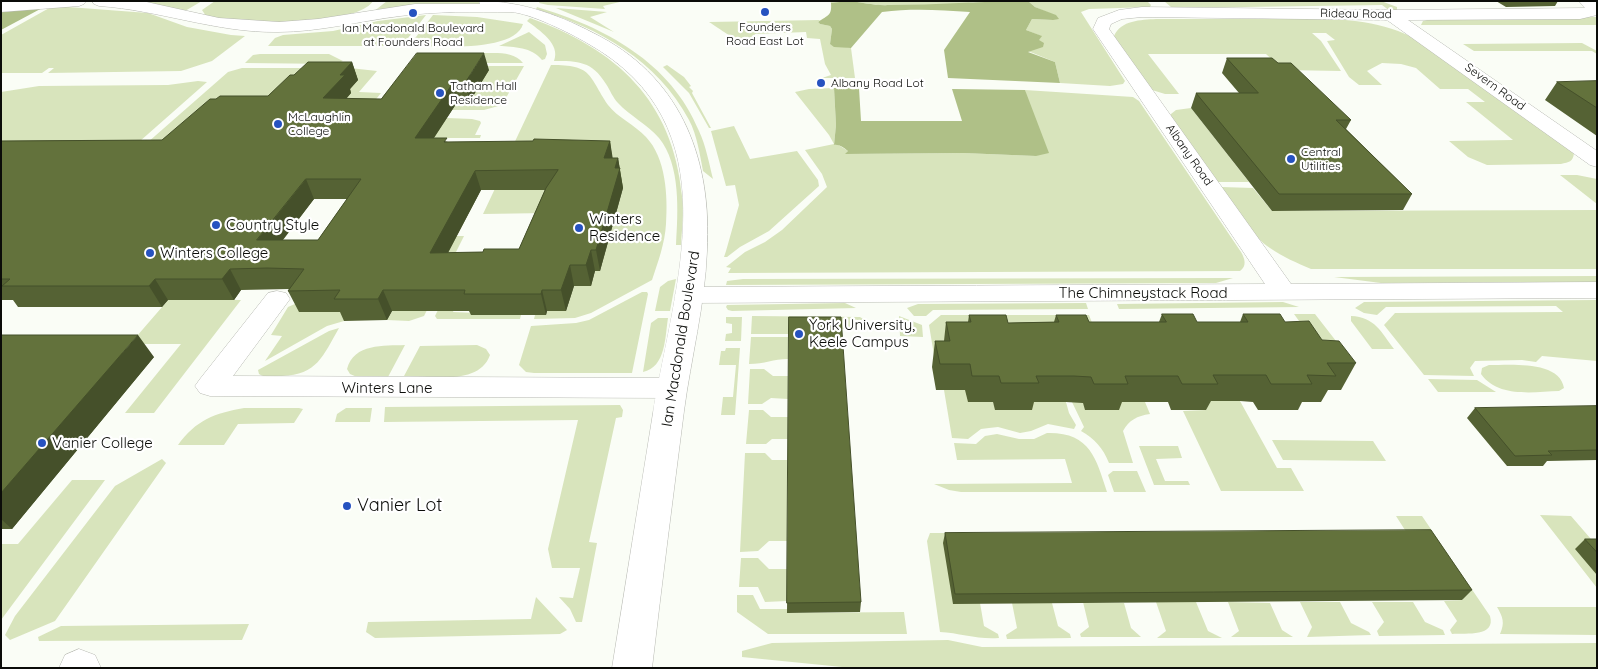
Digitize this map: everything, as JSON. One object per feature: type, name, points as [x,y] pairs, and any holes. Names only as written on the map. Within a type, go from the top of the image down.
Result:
[{"type":"street","points":[[1,6],[39,1]]},
{"type":"street","points":[[1,6],[80,1]]},
{"type":"street","name":"Ian Macdonald Boulevard","points":[[99,1],[204,12],[226,25],[263,28],[349,19],[417,9],[518,8]]},
{"type":"street","name":"Ian Macdonald Boulevard","points":[[349,19],[373,9],[381,1]]},
{"type":"street","name":"Ian Macdonald Boulevard","points":[[486,1],[518,8],[572,28],[606,44],[640,70],[672,115],[686,144],[696,192],[693,276],[672,388],[632,668]]},
{"type":"street","name":"Rideau Road","points":[[1107,19],[1139,12],[1391,15],[1580,14],[1592,12],[1593,7],[1586,1]]},
{"type":"street","name":"Severn Road","points":[[1391,15],[1597,161]]},
{"type":"street","name":"Albany Road","points":[[1107,19],[1102,24],[1101,29],[1284,292]]},
{"type":"street","name":"The Chimneystack Road","points":[[688,295],[1597,290]]},
{"type":"street","name":"Winters Lane","points":[[277,299],[210,386],[672,388]]},
{"type":"green space","points":[[141,1],[202,1],[185,11]]},
{"type":"green space","points":[[215,1],[373,1],[365,8],[351,14],[333,18],[313,21],[255,23],[206,16],[202,10]]},
{"type":"green space","points":[[387,1],[474,1],[489,4],[373,12]]},
{"type":"green space","points":[[540,1],[624,1],[603,6],[605,9],[548,5],[539,3]]},
{"type":"green space","points":[[830,1],[978,1],[959,5],[878,5],[856,2],[831,3]]},
{"type":"green space","points":[[848,1],[884,5],[1028,1],[1035,7],[1056,15],[1059,19],[1032,19],[1026,30],[1042,36],[1039,40],[1044,43],[1043,47],[1028,52],[1055,62],[1060,83],[948,78],[944,50],[970,12],[915,10],[882,12],[851,48],[834,47],[830,44],[832,29],[830,26],[818,22],[830,13],[831,3]]},
{"type":"green space","points":[[1028,1],[1147,1],[1151,5],[1150,7],[1089,9],[1081,12],[1125,81],[1123,84],[1110,86],[1060,83],[1055,62],[1028,51],[1033,49],[1041,36],[1026,30],[1032,19],[1053,20],[1049,13],[1035,7]]},
{"type":"green space","points":[[1164,1],[1381,1],[1397,7],[1397,11],[1390,11],[1382,5],[1176,8],[1171,7]]},
{"type":"green space","points":[[55,6],[148,13],[187,27],[245,36],[212,61],[181,71],[48,73],[54,68],[49,68],[42,73],[1,73],[1,35]]},
{"type":"green space","points":[[44,7],[1,30],[1,11]]},
{"type":"green space","points":[[537,7],[587,25],[633,51],[653,67],[671,85],[687,107],[704,143],[713,179],[703,171],[696,139],[689,120],[676,99],[660,80],[624,49],[604,37],[582,26],[536,9]]},
{"type":"green space","points":[[556,8],[607,12],[590,17],[614,32]]},
{"type":"green space","points":[[426,15],[402,46],[268,46],[275,38],[283,35],[333,31],[378,21]]},
{"type":"green space","points":[[433,15],[477,17],[523,24],[517,33],[505,40],[490,44],[454,47],[409,46]]},
{"type":"green space","points":[[1597,17],[1597,25],[1421,25],[1423,21],[1431,19]]},
{"type":"green space","points":[[530,18],[589,45],[614,63],[635,83],[653,106],[667,132],[676,162],[683,202],[681,245],[676,245],[677,204],[675,175],[666,149],[659,138],[618,103],[601,76],[590,67],[577,62],[554,61],[555,55],[552,43],[543,33],[527,21]]},
{"type":"green space","points":[[1156,19],[1328,19],[1365,22],[1401,32],[1418,40],[1574,153],[1573,158],[1561,164],[1487,165],[1468,157],[1449,141],[1513,140],[1466,102],[1485,102],[1468,89],[1440,89],[1416,68],[1401,64],[1382,63],[1367,71],[1382,85],[1359,85],[1349,77],[1327,41],[1335,40],[1326,33],[1312,33],[1321,41],[1341,71],[1283,70],[1266,54],[1148,54],[1179,94],[1165,94],[1152,90],[1114,36],[1126,24]]},
{"type":"green space","points":[[820,20],[818,22],[820,24],[830,26],[832,29],[830,44],[851,48],[855,78],[822,78],[831,75],[825,64],[820,39],[807,38],[806,32],[755,34],[754,41],[748,42],[730,36],[709,22]]},
{"type":"green space","points":[[529,32],[545,45],[547,54],[545,59],[542,60],[528,50],[499,46]]},
{"type":"green space","points":[[1582,43],[1597,51],[1597,54],[1592,51],[1474,51],[1463,44]]},
{"type":"green space","points":[[483,53],[515,56],[523,63],[449,63]]},
{"type":"green space","points":[[329,54],[343,61],[336,64],[245,63],[253,55]]},
{"type":"green space","points":[[551,65],[575,67],[588,74],[608,105],[642,133],[653,146],[662,166],[666,190],[666,224],[663,245],[652,280],[591,313],[575,318],[534,319],[535,315],[546,315],[547,311],[566,311],[574,286],[591,286],[595,271],[600,271],[623,188],[510,152]]},
{"type":"green space","points":[[667,65],[684,77],[691,86],[689,87],[693,91],[692,93],[711,128],[709,128],[689,93],[663,67]]},
{"type":"green space","points":[[447,66],[524,66],[502,105],[484,110],[452,110],[456,104],[444,101],[470,100],[488,71]]},
{"type":"green space","points":[[242,68],[344,68],[123,164],[228,72]]},
{"type":"green space","points":[[350,68],[377,71],[359,92],[381,93],[369,108],[338,101],[357,79],[340,79]]},
{"type":"green space","points":[[198,81],[207,82],[114,164],[1,162],[1,92],[39,86],[168,85]]},
{"type":"green space","points":[[834,88],[836,125],[834,145],[837,144],[848,151],[846,154],[963,153],[1036,156],[1025,90],[1133,97],[1139,101],[1241,252],[1244,267],[1240,271],[728,273],[731,268],[726,267],[745,252],[765,242],[782,230],[827,187],[822,174],[805,150],[834,144],[795,92],[809,89]]},
{"type":"green space","points":[[834,88],[859,88],[861,121],[962,121],[952,89],[1025,90],[1049,153],[1036,156],[963,153],[845,154],[848,151],[834,145],[836,125]]},
{"type":"green space","points":[[1191,108],[1249,182],[1217,182],[1170,117],[1176,110]]},
{"type":"green space","points":[[447,118],[480,121],[481,123],[475,135],[481,135],[480,138],[419,138],[418,125],[442,125]]},
{"type":"green space","points":[[734,126],[750,159],[797,151],[818,180],[819,186],[769,231],[740,247],[727,257],[724,257],[739,205],[735,185],[726,186],[711,131]]},
{"type":"green space","points":[[1560,175],[1577,175],[1597,179],[1597,204]]},
{"type":"green space","points":[[500,178],[524,190],[568,190],[546,213],[483,214]]},
{"type":"green space","points":[[1221,187],[1253,188],[1272,211],[1597,210],[1597,269],[1311,269],[1285,257],[1263,243]]},
{"type":"green space","points":[[451,236],[464,236],[424,316],[409,321],[387,320],[392,311],[412,311]]},
{"type":"green space","points":[[1597,276],[1597,282],[1381,283],[1334,277]]},
{"type":"green space","points":[[1233,278],[1216,283],[726,285],[727,281],[743,279]]},
{"type":"green space","points":[[676,279],[670,311],[655,311],[660,287],[668,281]]},
{"type":"green space","points":[[642,292],[647,292],[648,294],[632,373],[534,373],[526,372],[519,365],[531,326],[576,323],[589,320]]},
{"type":"green space","points":[[169,299],[241,300],[154,413],[125,413],[181,344],[130,344]]},
{"type":"green space","points":[[443,300],[458,300],[453,312],[521,315],[520,319],[437,319],[435,316]]},
{"type":"green space","points":[[1597,300],[1597,361],[1542,356],[1536,362],[1522,360],[1475,361],[1470,368],[1474,376],[1424,375],[1384,325],[1395,313],[1563,312],[1556,306],[1386,307],[1377,315],[1364,313],[1355,308],[1364,302]]},
{"type":"green space","points":[[1283,302],[1299,307],[1119,309],[1117,304]]},
{"type":"green space","points":[[297,303],[349,311],[344,321],[327,326],[265,361],[282,336],[271,335],[288,307]]},
{"type":"green space","points":[[845,303],[856,308],[732,311],[726,307],[727,305]]},
{"type":"green space","points":[[1086,303],[1088,309],[933,310],[926,316],[914,316],[907,308],[918,304]]},
{"type":"green space","points":[[1294,314],[1315,314],[1343,350],[1320,350]]},
{"type":"green space","points":[[941,315],[1089,315],[1102,348],[936,367],[929,325]]},
{"type":"green space","points":[[752,316],[860,317],[870,323],[871,330],[789,327],[789,334],[751,334]]},
{"type":"green space","points":[[899,316],[922,325],[923,337],[900,336]]},
{"type":"green space","points":[[1351,316],[1372,322],[1394,349],[1372,349],[1351,321]]},
{"type":"green space","points":[[726,317],[742,317],[741,341],[725,341],[726,334],[732,333],[732,324],[726,323]]},
{"type":"green space","points":[[658,318],[668,318],[663,350],[656,364],[651,369],[643,372],[651,323]]},
{"type":"green space","points":[[339,328],[323,355],[311,368],[294,375],[264,377],[259,374],[258,370],[329,331]]},
{"type":"green space","points":[[751,337],[788,337],[788,359],[749,364]]},
{"type":"green space","points":[[405,345],[388,377],[357,377],[350,374],[347,369],[356,354],[363,350],[379,346]]},
{"type":"green space","points":[[477,345],[486,349],[490,355],[484,365],[476,371],[465,375],[440,378],[404,376],[420,346]]},
{"type":"green space","points":[[726,348],[740,348],[735,415],[721,415],[723,397],[733,397],[736,365],[719,365],[721,351],[725,351]]},
{"type":"green space","points":[[1489,365],[1520,365],[1544,368],[1560,379],[1564,388],[1559,391],[1538,392],[1506,390],[1488,382],[1481,374],[1482,368]]},
{"type":"green space","points":[[750,369],[764,369],[773,376],[788,376],[788,399],[771,398],[762,404],[748,404]]},
{"type":"green space","points":[[1428,379],[1477,380],[1496,392],[1438,392]]},
{"type":"green space","points":[[944,390],[965,390],[993,402],[996,410],[1030,402],[1066,402],[1069,413],[1076,425],[1074,429],[1048,424],[1020,433],[998,427],[981,429],[968,439],[952,438]]},
{"type":"green space","points":[[1202,401],[1240,401],[1277,468],[1291,468],[1304,491],[1221,491],[1183,411],[1206,410]]},
{"type":"green space","points":[[1072,402],[1083,402],[1086,410],[1119,410],[1117,402],[1145,402],[1150,414],[1134,419],[1123,431],[1133,463],[1109,463],[1098,444],[1081,431],[1084,427]]},
{"type":"green space","points":[[620,405],[623,410],[622,417],[616,418],[589,542],[597,543],[582,622],[576,622],[570,609],[559,597],[573,598],[580,568],[552,568],[548,549],[578,420],[384,422],[385,407]]},
{"type":"green space","points":[[244,408],[303,409],[294,423],[238,424],[224,445],[178,445],[192,429],[207,419],[224,412]]},
{"type":"green space","points":[[346,408],[372,408],[370,422],[335,422],[337,414]]},
{"type":"green space","points":[[749,410],[763,410],[771,417],[788,417],[788,439],[772,439],[766,444],[746,444]]},
{"type":"green space","points":[[1047,433],[1073,437],[1082,442],[1095,458],[1107,492],[961,492],[934,484],[1072,483],[1065,459],[957,460],[954,443],[976,444],[985,436],[997,434],[1019,439],[1034,439]]},
{"type":"green space","points":[[1272,440],[1373,441],[1386,461],[1283,460]]},
{"type":"green space","points":[[1139,446],[1178,446],[1182,458],[1156,459],[1165,481],[1188,481],[1190,485],[1154,485]]},
{"type":"green space","points":[[745,453],[765,453],[772,460],[787,460],[787,541],[769,541],[758,551],[740,552]]},
{"type":"green space","points":[[162,459],[166,463],[55,621],[10,640],[5,635],[15,616],[115,486]]},
{"type":"green space","points":[[1113,471],[1137,471],[1146,492],[1114,492],[1108,475]]},
{"type":"green space","points":[[72,480],[105,480],[1,620],[1,544],[18,544]]},
{"type":"green space","points":[[1540,515],[1571,516],[1597,546],[1597,588]]},
{"type":"green space","points":[[1396,516],[1422,516],[1490,616],[1491,623],[1489,628],[1479,632],[1452,634],[1450,630],[1457,621],[1444,601],[1463,600],[1423,541],[1412,541]]},
{"type":"green space","points":[[930,533],[959,533],[980,603],[984,626],[998,634],[999,638],[984,638],[940,632],[927,541]]},
{"type":"green space","points":[[741,558],[758,558],[769,569],[787,569],[787,601],[765,602],[758,587],[739,587]]},
{"type":"green space","points":[[737,595],[753,595],[760,609],[787,609],[787,613],[904,612],[907,634],[768,634],[737,612]]},
{"type":"green space","points":[[536,597],[567,630],[560,634],[375,638],[366,632],[368,622],[531,619]]},
{"type":"green space","points":[[1083,602],[1124,603],[1131,628],[1141,637],[1081,637],[1080,634],[1089,627]]},
{"type":"green space","points":[[1156,602],[1196,602],[1208,631],[1222,638],[1157,638],[1166,631]]},
{"type":"green space","points":[[1228,602],[1270,603],[1282,630],[1293,637],[1231,637],[1239,631]]},
{"type":"green space","points":[[1300,602],[1340,602],[1351,623],[1369,632],[1371,635],[1307,637],[1312,627]]},
{"type":"green space","points":[[1372,602],[1413,602],[1425,622],[1443,630],[1445,635],[1379,636],[1377,631],[1384,622]]},
{"type":"green space","points":[[1012,603],[1052,603],[1058,626],[1070,634],[1071,638],[1007,639],[1006,635],[1017,628]]},
{"type":"green space","points":[[1497,607],[1597,607],[1597,635],[1500,634],[1503,620]]},
{"type":"green space","points":[[249,624],[242,640],[39,641],[38,637],[61,626]]},
{"type":"green space","points":[[948,640],[982,647],[1597,643],[1597,668],[852,668],[742,657],[742,651],[772,643]]},
{"type":"building","points":[[417,53],[484,53],[465,83],[453,83],[415,138],[447,138],[444,142],[533,141],[534,139],[610,141],[604,158],[618,158],[615,168],[620,168],[596,250],[591,250],[586,265],[570,265],[561,290],[542,290],[541,294],[464,294],[465,290],[383,290],[378,299],[334,299],[340,290],[288,291],[304,269],[267,268],[230,269],[222,279],[155,279],[149,286],[2,286],[10,279],[1,279],[1,141],[162,140],[210,99],[216,99],[220,96],[268,96],[290,75],[294,75],[308,62],[352,62],[340,75],[345,75],[323,98],[381,99]],"holes":[[[558,170],[546,188],[519,249],[484,249],[483,252],[430,253],[475,171]],[[306,179],[361,179],[318,240],[257,240]]]},
{"type":"building","name":"Central Utilities","points":[[1227,58],[1272,58],[1278,63],[1291,63],[1351,120],[1336,120],[1412,194],[1279,194],[1196,93],[1258,93]]},
{"type":"building","points":[[1597,81],[1597,108],[1557,82]]},
{"type":"building","points":[[1162,314],[1193,314],[1197,322],[1248,322],[1243,314],[1280,314],[1285,322],[1309,321],[1322,340],[1339,341],[1356,363],[1327,363],[1336,376],[1307,375],[1312,384],[1271,384],[1266,375],[1213,375],[1218,384],[1182,384],[1178,376],[1125,376],[1128,384],[1094,384],[1091,377],[1074,376],[1036,376],[1039,383],[1001,383],[999,376],[972,376],[970,364],[940,364],[935,341],[950,341],[946,322],[971,322],[969,315],[1006,315],[1008,323],[1059,322],[1056,315],[1086,315],[1089,322],[1166,322]]},
{"type":"building","points":[[789,317],[841,317],[861,602],[787,603]]},
{"type":"building","points":[[1,335],[138,335],[1,493]]},
{"type":"building","points":[[1597,406],[1597,450],[1548,451],[1552,455],[1515,456],[1475,408]]},
{"type":"building","points":[[1431,530],[1472,590],[955,594],[945,533]]},
{"type":"building","points":[[1585,539],[1597,539],[1597,552]]},
{"type":"place","name":"Founders Road East Lot","points":[[765,12]]},
{"type":"place","name":"Ian Macdonald Boulevard at Founders Road","points":[[413,13]]},
{"type":"place","name":"Albany Road Lot","points":[[821,83]]},
{"type":"place","name":"Tatham Hall Residence","points":[[440,93]]},
{"type":"place","name":"McLaughlin College","points":[[278,124]]},
{"type":"place","name":"Central Utilities","points":[[1291,159]]},
{"type":"place","name":"Country Style","points":[[216,225]]},
{"type":"place","name":"Winters Residence","points":[[579,228]]},
{"type":"place","name":"Winters College","points":[[150,253]]},
{"type":"place","name":"York University, Keele Campus","points":[[799,334]]},
{"type":"place","name":"Vanier College","points":[[42,443]]},
{"type":"place","name":"Vanier Lot","points":[[347,506]]}]
